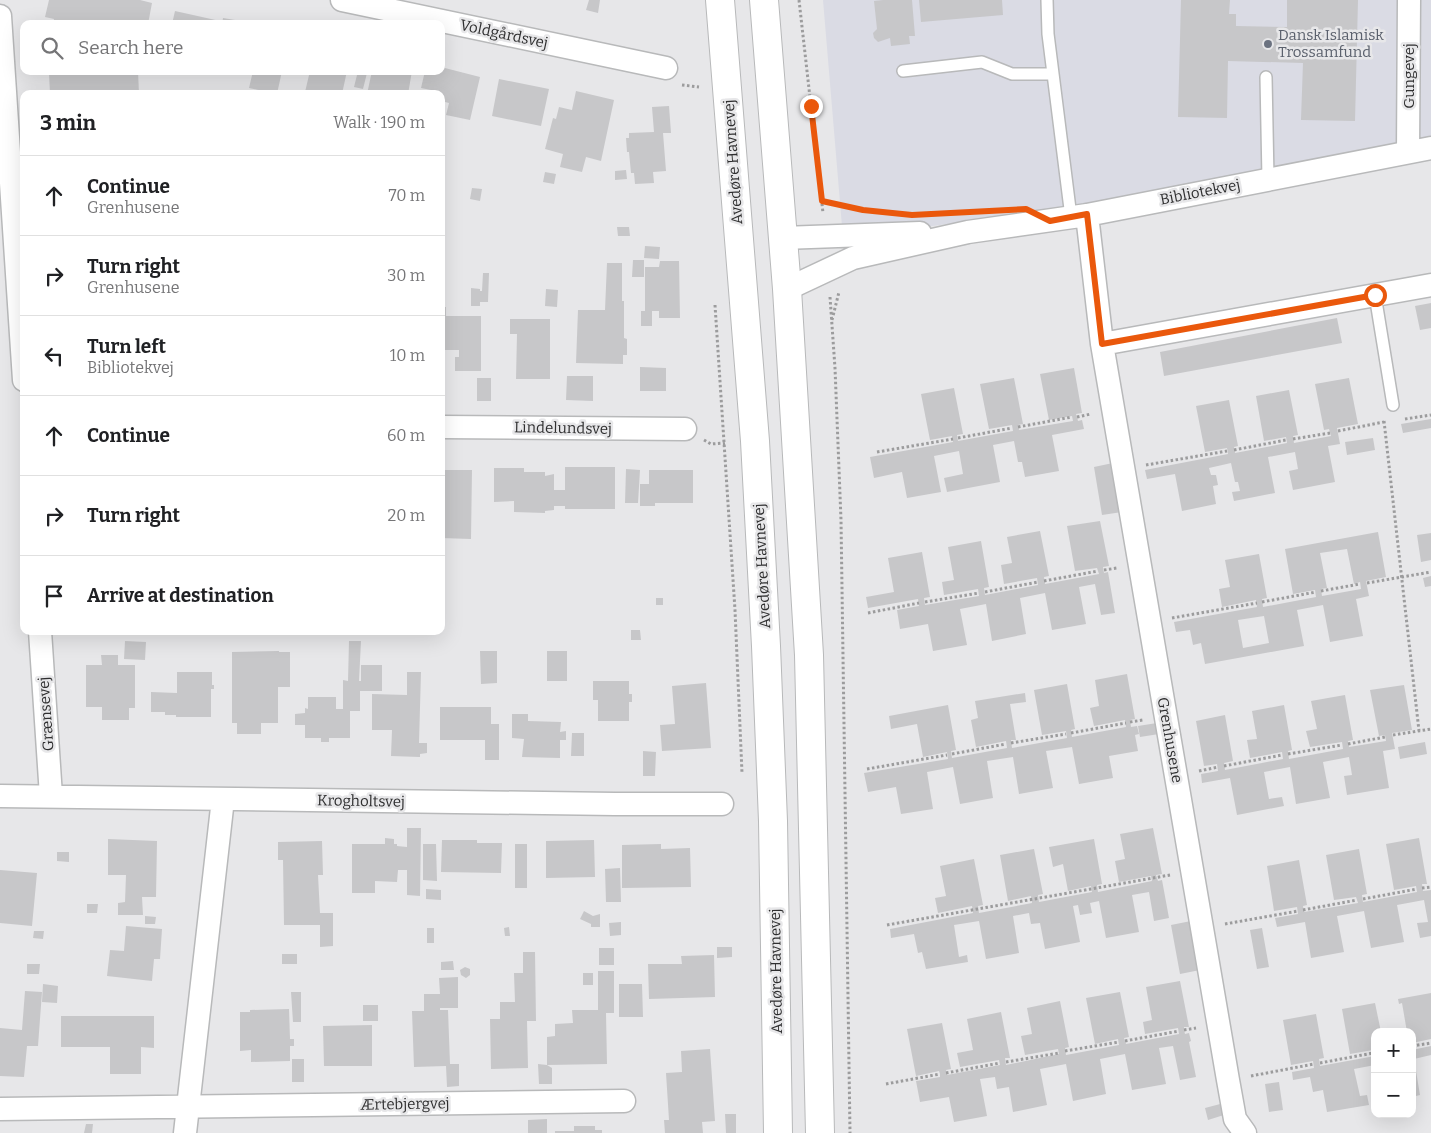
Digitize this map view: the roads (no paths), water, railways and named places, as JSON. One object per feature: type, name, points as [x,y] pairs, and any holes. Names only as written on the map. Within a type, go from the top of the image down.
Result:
[{"type":"street","name":"Voldgårdsvej","points":[[342,0],[437,20]]},
{"type":"street","name":"Avedøre Havnevej","points":[[720,0],[755,440],[766,646],[773,821],[778,1133]]},
{"type":"street","points":[[764,0],[787,289],[809,656],[820,1133]]},
{"type":"street","name":"Gungevej","points":[[1408,152],[1409,0]]},
{"type":"street","points":[[0,16],[20,319]]},
{"type":"street","name":"Voldgårdsvej","points":[[445,22],[666,68]]},
{"type":"street","name":"Bibliotekvej","points":[[787,289],[854,258],[968,232],[1079,216],[1431,148]]},
{"type":"street","name":"Grenhusene","points":[[1079,216],[1235,1119],[1246,1133]]},
{"type":"street","name":"Bibliotekvej","points":[[783,238],[968,232]]},
{"type":"street","points":[[1102,344],[1431,285]]},
{"type":"street","name":"Lindelundsvej","points":[[445,427],[685,429]]},
{"type":"street","name":"Grænsevej","points":[[40,635],[51,796]]},
{"type":"street","name":"Krogholtsvej","points":[[0,796],[722,804]]},
{"type":"street","points":[[185,1133],[223,799]]},
{"type":"street","name":"Ærtebjergvej","points":[[0,1109],[624,1101]]},
{"type":"lane","points":[[1048,0],[1048,34],[1053,74],[1079,216]]},
{"type":"lane","points":[[904,71],[982,62],[1012,74],[1053,74]]},
{"type":"lane","points":[[1266,77],[1268,179]]},
{"type":"lane","points":[[1375,295],[1393,405]]},
{"type":"place","name":"Dansk Islamisk Trossamfund","points":[[1268,44]]}]
